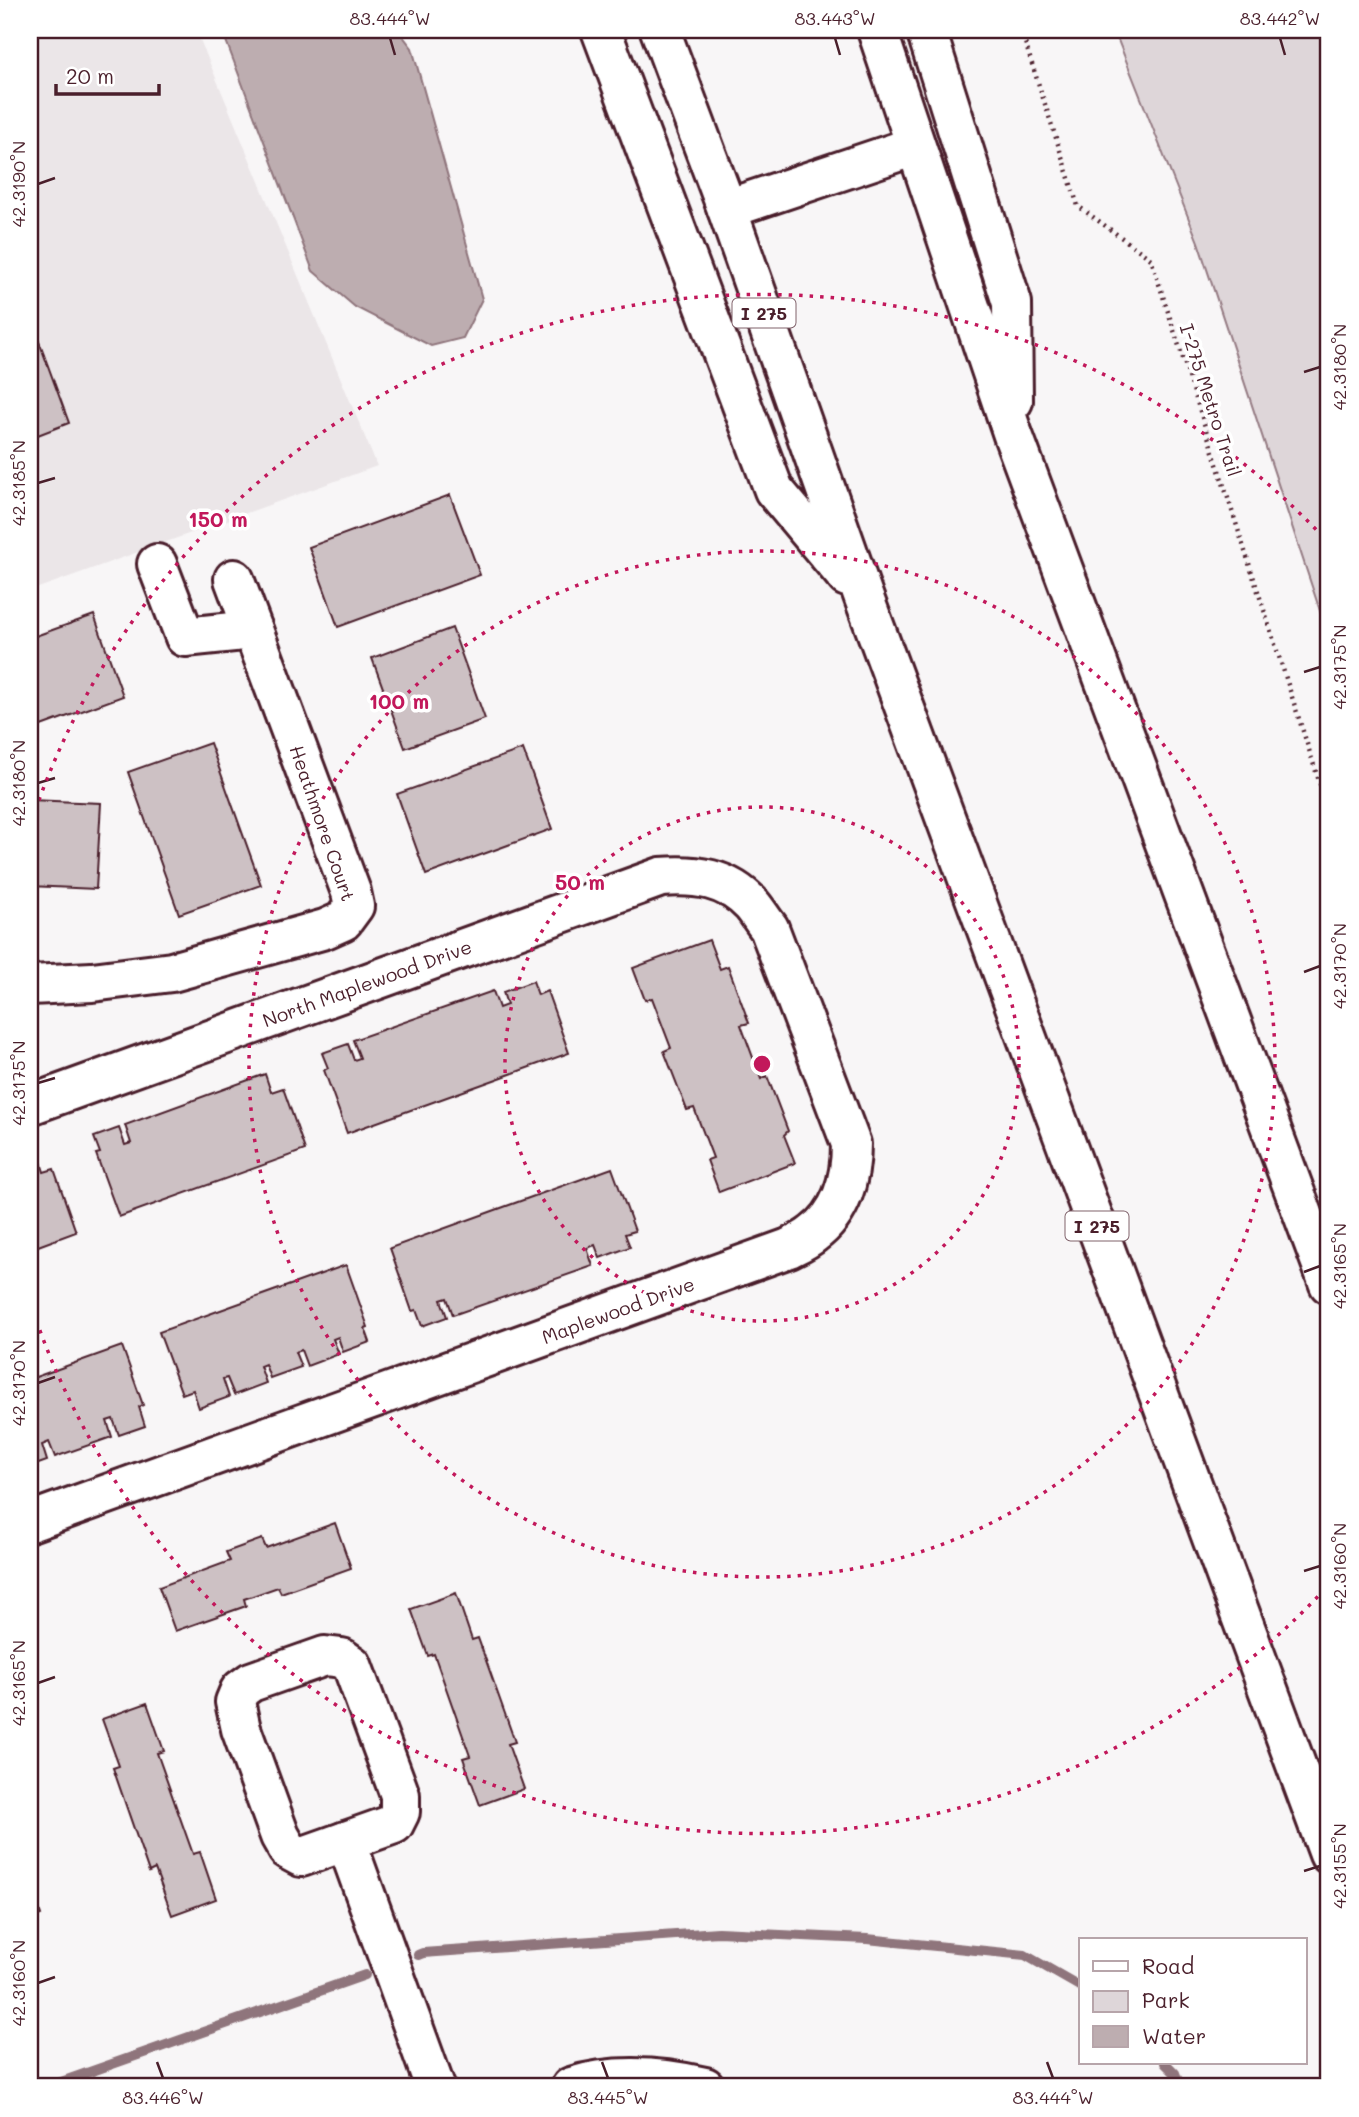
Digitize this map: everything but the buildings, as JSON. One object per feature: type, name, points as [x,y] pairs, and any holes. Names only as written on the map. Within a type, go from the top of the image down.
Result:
[{"type":"main road","points":[[601,30],[774,490],[864,598]]},
{"type":"main road","name":"I 275","points":[[660,30],[727,209],[864,598],[1329,1854]]},
{"type":"main road","points":[[877,30],[1013,435],[1329,1284]]},
{"type":"main road","points":[[926,30],[1012,303],[1013,435]]},
{"type":"main road","points":[[727,209],[915,146]]},
{"type":"main road","points":[[157,564],[186,637],[253,630]]},
{"type":"main road","name":"Heathmore Court","points":[[30,985],[92,982],[172,972],[325,929],[343,921],[354,906],[234,579]]},
{"type":"main road","name":"North Maplewood Drive","points":[[30,1105],[661,877],[707,877]]},
{"type":"main road","name":"Maplewood Drive","points":[[30,1522],[789,1248],[814,1234],[833,1214],[846,1188],[851,1169],[851,1144],[769,928],[751,904],[734,891],[707,877]]},
{"type":"main road","points":[[325,1656],[342,1658],[352,1665],[400,1795],[400,1812],[394,1824],[346,1840],[302,1857],[288,1850],[280,1836],[241,1729],[235,1702],[240,1690],[251,1682],[325,1656]]},
{"type":"main road","points":[[346,1840],[435,2087]]},
{"type":"main road","points":[[571,2087],[603,2079],[633,2077],[663,2079],[705,2087]]},
{"type":"path","name":"I-275 Metro Trail","points":[[1021,30],[1078,206],[1151,259],[1329,812]]},
{"type":"shaded area","points":[[30,30],[196,30],[377,466],[30,591]]},
{"type":"green space","points":[[1114,30],[1329,30],[1329,638],[1198,242]]},
{"type":"water","points":[[222,30],[398,30],[412,48],[482,299],[463,338],[431,346],[355,307],[313,271]]},
{"type":"waterway","points":[[418,1955],[718,1932],[867,1939],[1025,1955],[1079,1986]]},
{"type":"waterway","points":[[47,2087],[365,1975]]},
{"type":"waterway","points":[[1166,2064],[1175,2073],[1180,2087]]}]
